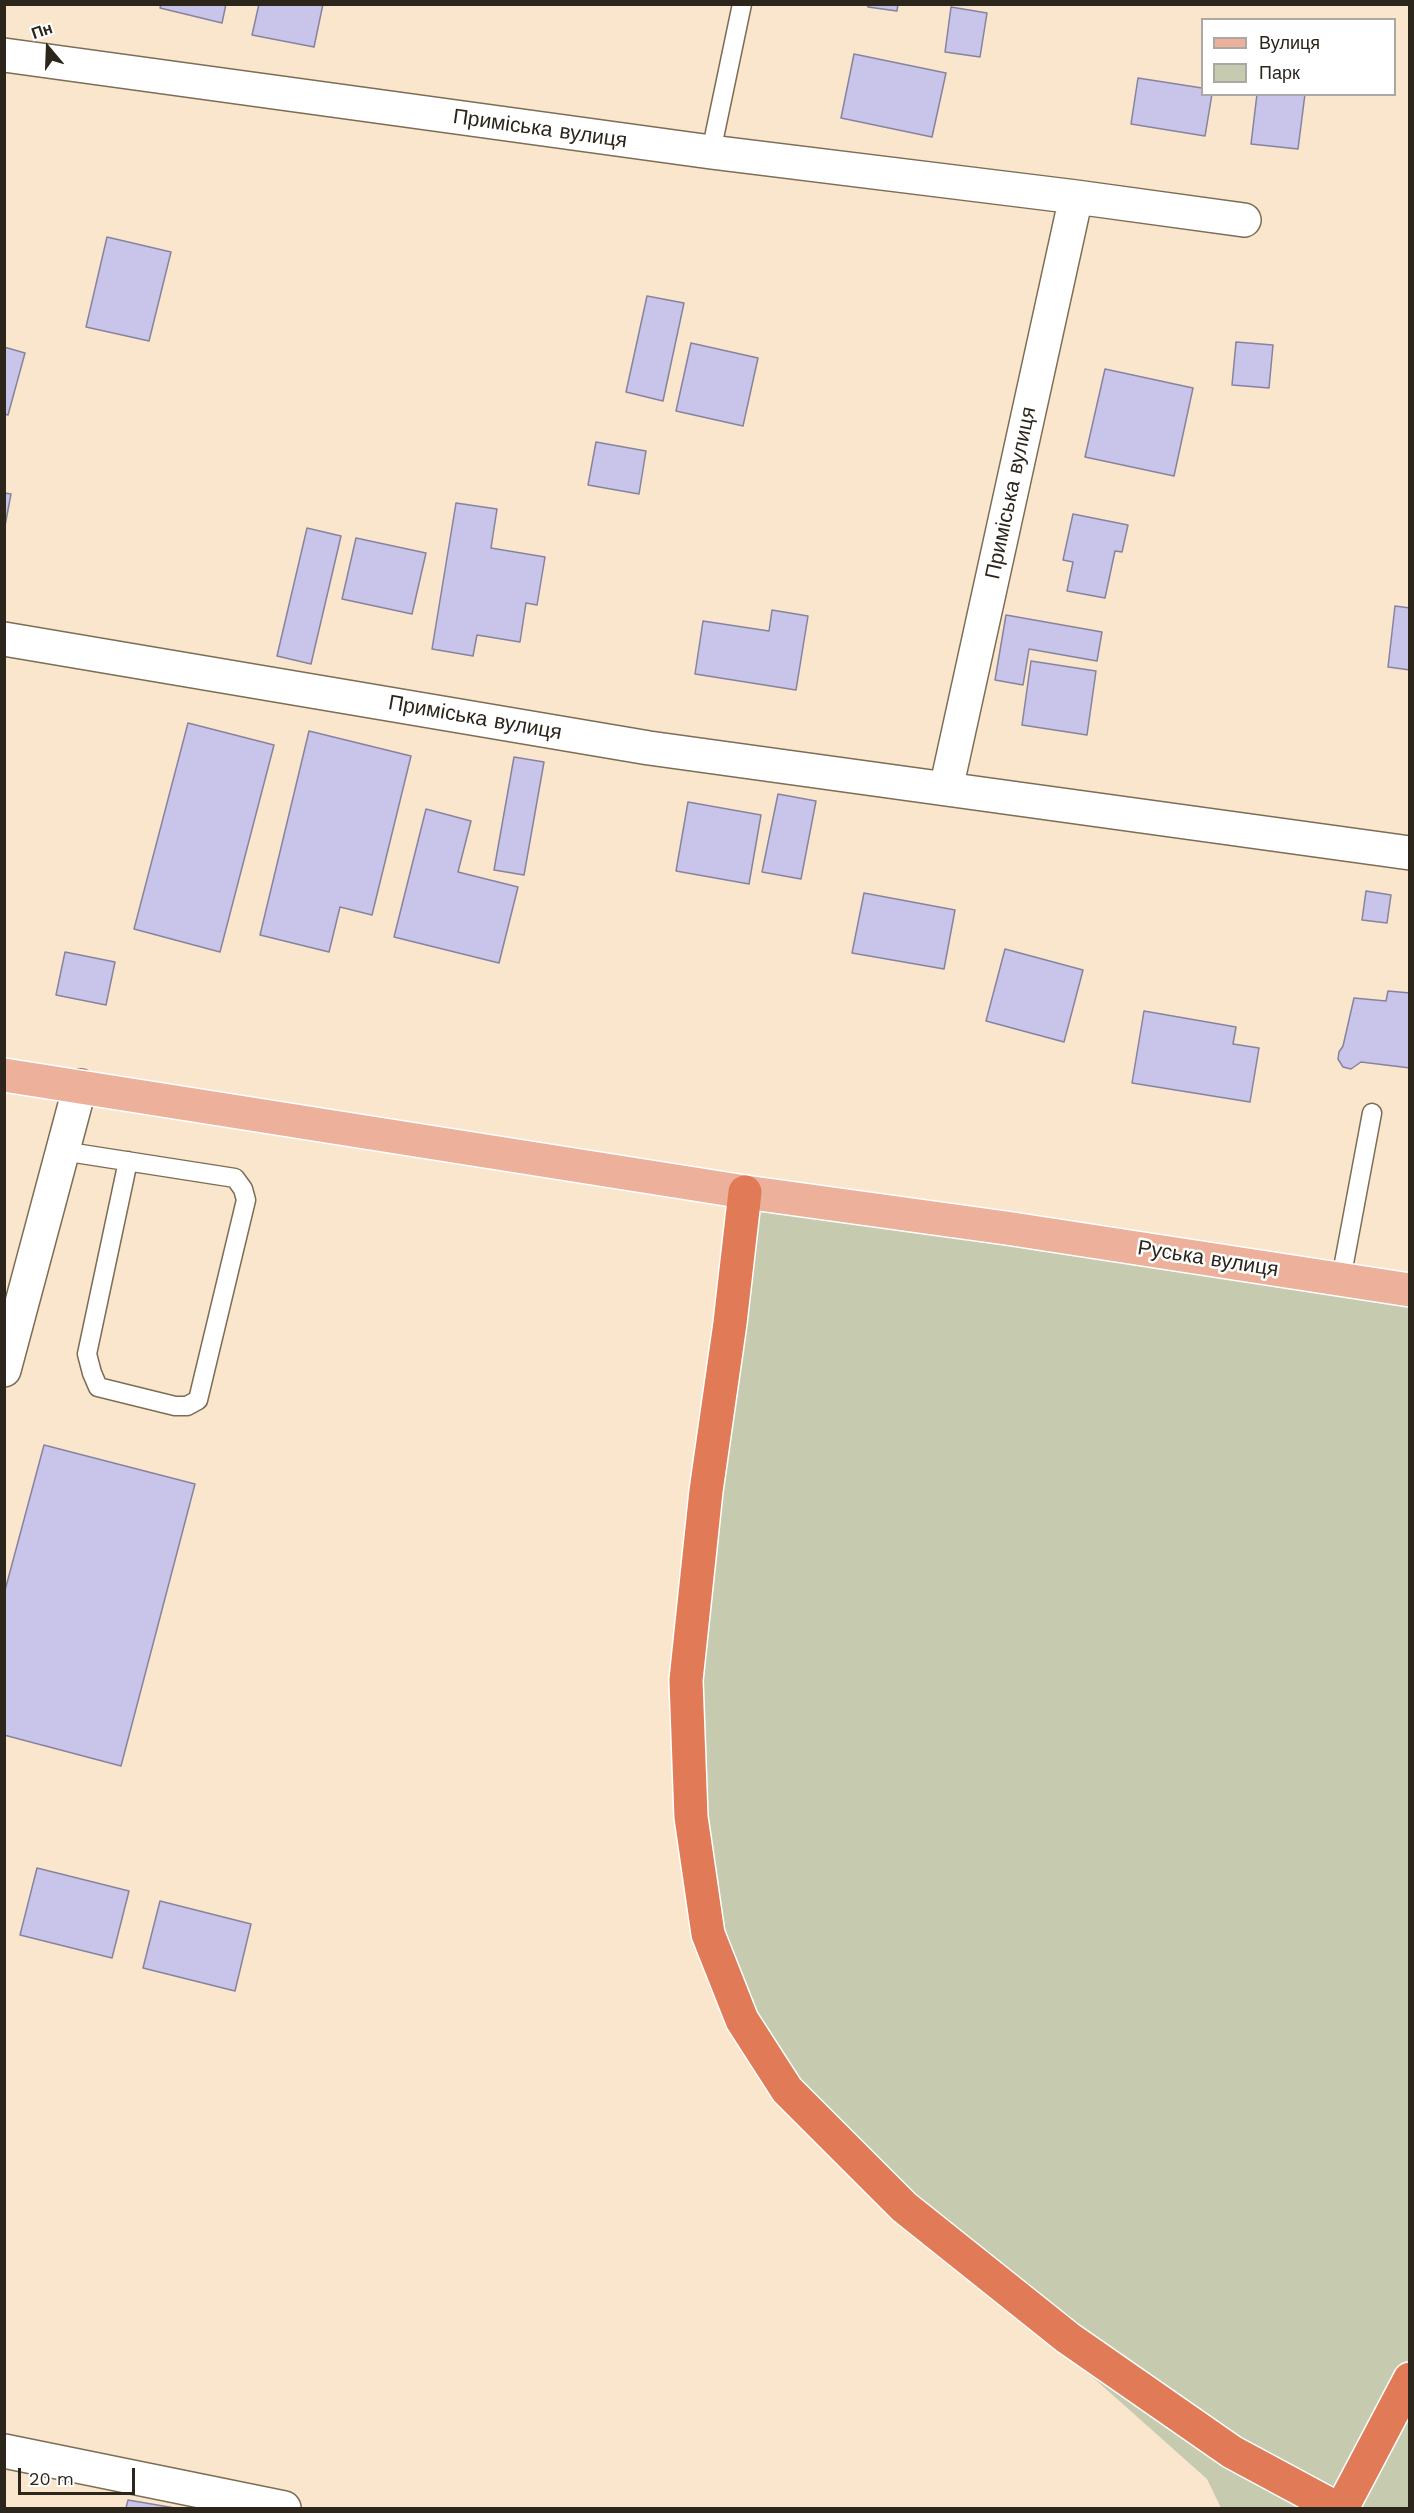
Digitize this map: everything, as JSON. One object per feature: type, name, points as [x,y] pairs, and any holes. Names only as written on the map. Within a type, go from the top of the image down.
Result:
[{"type":"highway","points":[[745,1192],[730,1323],[706,1491],[686,1680],[691,1817],[708,1934],[742,2020],[787,2090],[904,2207],[1068,2338],[1232,2452],[1336,2508]]},
{"type":"highway","points":[[1342,2508],[1410,2379]]},
{"type":"main road","name":"Руська вулиця","points":[[4,1075],[745,1192],[1006,1228],[1410,1290]]},
{"type":"street","name":"Приміська вулиця","points":[[4,55],[711,152],[1244,220]]},
{"type":"street","name":"Приміська вулиця","points":[[946,789],[1076,197]]},
{"type":"street","name":"Приміська вулиця","points":[[4,639],[649,748],[1410,853]]},
{"type":"street","points":[[4,1370],[80,1086]]},
{"type":"street","points":[[4,2451],[284,2508]]},
{"type":"lane","points":[[711,152],[742,4]]},
{"type":"lane","points":[[1341,1279],[1372,1113]]},
{"type":"lane","points":[[62,1151],[128,1161],[234,1178],[243,1189],[246,1200],[198,1400],[187,1406],[175,1406],[99,1387],[87,1354],[128,1161]]},
{"type":"green space","points":[[738,1184],[1409,1278],[1409,2508],[1221,2508],[1207,2479],[796,2113],[680,1818]]},
{"type":"building","points":[[161,4],[226,4],[222,23],[160,8]]},
{"type":"building","points":[[259,4],[323,4],[314,47],[252,35]]},
{"type":"building","points":[[868,4],[898,4],[897,11],[868,7]]},
{"type":"building","points":[[951,7],[987,13],[980,57],[945,52]]},
{"type":"building","points":[[854,54],[946,73],[932,137],[841,118]]},
{"type":"building","points":[[1138,78],[1201,88],[1201,96],[1212,96],[1205,136],[1131,124]]},
{"type":"building","points":[[1257,96],[1305,96],[1298,149],[1251,144]]},
{"type":"building","points":[[107,237],[171,252],[149,341],[86,327]]},
{"type":"building","points":[[647,296],[684,303],[663,401],[626,392]]},
{"type":"building","points":[[1236,342],[1273,345],[1269,388],[1232,385]]},
{"type":"building","points":[[691,343],[758,358],[743,426],[676,411]]},
{"type":"building","points":[[4,347],[25,353],[8,415],[4,414]]},
{"type":"building","points":[[1105,369],[1193,388],[1174,476],[1085,457]]},
{"type":"building","points":[[596,442],[646,451],[639,494],[588,485]]},
{"type":"building","points":[[4,493],[11,494],[4,531]]},
{"type":"building","points":[[456,503],[497,509],[491,548],[545,557],[537,605],[526,603],[520,642],[477,635],[473,656],[432,649]]},
{"type":"building","points":[[1073,514],[1128,525],[1122,552],[1115,551],[1105,598],[1067,591],[1073,562],[1063,560]]},
{"type":"building","points":[[307,528],[341,536],[311,664],[277,656]]},
{"type":"building","points":[[356,538],[426,553],[412,614],[342,599]]},
{"type":"building","points":[[1395,606],[1410,608],[1410,670],[1388,667]]},
{"type":"building","points":[[772,610],[808,616],[796,690],[695,674],[703,621],[769,631]]},
{"type":"building","points":[[1006,615],[1102,632],[1097,661],[1029,649],[1023,685],[995,680]]},
{"type":"building","points":[[1031,661],[1096,671],[1087,735],[1022,725]]},
{"type":"building","points":[[188,723],[274,745],[220,952],[134,929]]},
{"type":"building","points":[[309,731],[411,756],[372,915],[340,907],[329,952],[260,935]]},
{"type":"building","points":[[514,757],[544,762],[524,875],[494,870]]},
{"type":"building","points":[[778,794],[816,801],[801,879],[762,872]]},
{"type":"building","points":[[688,802],[761,815],[749,884],[676,871]]},
{"type":"building","points":[[426,809],[471,821],[458,872],[518,887],[499,963],[394,937]]},
{"type":"building","points":[[1366,891],[1391,895],[1387,923],[1362,920]]},
{"type":"building","points":[[864,893],[955,910],[944,969],[852,953]]},
{"type":"building","points":[[1005,949],[1083,970],[1064,1042],[986,1021]]},
{"type":"building","points":[[65,952],[115,962],[106,1005],[56,995]]},
{"type":"building","points":[[1388,991],[1410,993],[1410,1068],[1361,1062],[1351,1069],[1343,1067],[1338,1059],[1339,1052],[1343,1046],[1354,998],[1386,1001]]},
{"type":"building","points":[[1144,1011],[1236,1027],[1233,1044],[1259,1048],[1250,1102],[1132,1083]]},
{"type":"building","points":[[44,1445],[195,1484],[121,1766],[4,1735],[4,1594]]},
{"type":"building","points":[[37,1868],[129,1891],[112,1958],[20,1935]]},
{"type":"building","points":[[160,1901],[251,1924],[235,1991],[143,1968]]},
{"type":"building","points":[[128,2500],[175,2508],[126,2508]]}]
